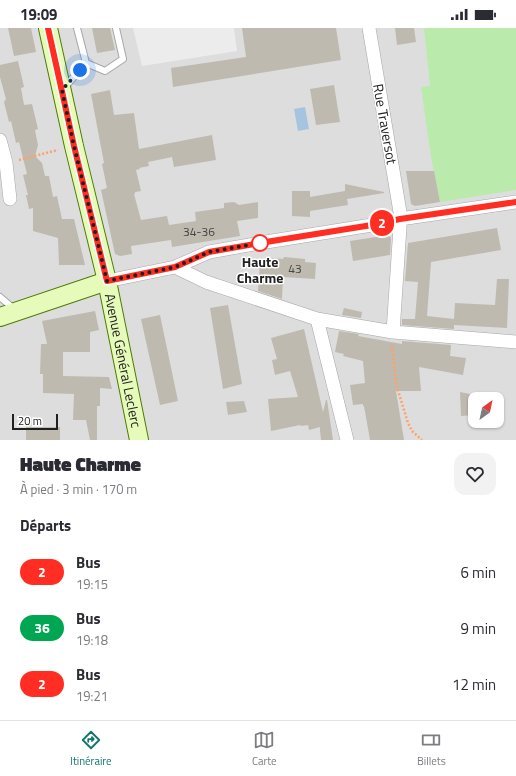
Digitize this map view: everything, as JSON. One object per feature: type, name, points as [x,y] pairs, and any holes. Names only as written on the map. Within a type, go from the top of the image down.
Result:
[{"type":"main road","name":"Avenue Général Leclerc","points":[[48,28],[74,146],[107,281],[139,440]]},
{"type":"main road","points":[[8,314],[107,281]]},
{"type":"street","name":"Rue Traversot","points":[[369,28],[400,212],[393,332]]},
{"type":"street","points":[[0,140],[6,163],[10,199]]},
{"type":"street","points":[[107,281],[175,267],[209,252],[400,219],[516,202]]},
{"type":"street","points":[[175,267],[206,282],[317,319],[393,332],[516,342]]},
{"type":"street","points":[[317,319],[347,440]]},
{"type":"lane","points":[[77,28],[86,63]]},
{"type":"lane","points":[[86,63],[105,71],[123,59],[116,28]]},
{"type":"lane","points":[[62,90],[86,63]]},
{"type":"lane","points":[[0,297],[8,314]]},
{"type":"path","points":[[6,163],[61,149]]},
{"type":"path","points":[[393,332],[392,347],[396,384],[408,423],[412,431],[422,440]]},
{"type":"shaded area","points":[[0,28],[516,28],[516,440],[0,440]]},
{"type":"shaded area","points":[[133,28],[234,28],[237,51],[142,66]]},
{"type":"green space","points":[[424,28],[516,28],[516,190],[440,202],[431,157],[421,87],[430,86]]},
{"type":"water","points":[[305,107],[309,129],[298,131],[294,109]]},
{"type":"building","points":[[8,28],[31,28],[36,52],[14,56]]},
{"type":"building","points":[[92,28],[110,28],[115,50],[97,53]]},
{"type":"building","points":[[242,28],[336,28],[341,60],[173,87],[171,68],[246,57]]},
{"type":"building","points":[[395,28],[414,28],[416,42],[397,45]]},
{"type":"building","points":[[18,61],[24,87],[21,88],[24,105],[32,104],[38,129],[35,130],[38,145],[35,156],[42,163],[45,176],[49,176],[53,197],[57,196],[62,219],[74,219],[85,265],[59,265],[58,238],[33,231],[33,208],[29,209],[26,195],[28,195],[23,175],[27,174],[19,142],[16,143],[11,121],[9,122],[4,102],[6,99],[0,77],[0,65]]},
{"type":"building","points":[[334,85],[340,122],[316,125],[310,89]]},
{"type":"building","points":[[110,90],[114,115],[134,113],[139,149],[212,135],[216,160],[174,167],[172,157],[148,162],[149,166],[136,170],[141,191],[135,192],[134,194],[141,220],[167,216],[169,225],[196,221],[195,212],[224,208],[224,203],[234,202],[239,205],[258,202],[258,218],[237,221],[240,236],[172,247],[171,240],[131,246],[132,254],[120,256],[115,254],[101,190],[107,188],[102,164],[104,163],[91,94]]},
{"type":"building","points":[[406,171],[434,171],[440,202],[415,206],[411,204]]},
{"type":"building","points":[[345,184],[384,193],[347,199],[348,205],[310,211],[310,217],[292,216],[292,191],[310,191],[310,197],[345,191]]},
{"type":"building","points":[[497,228],[501,250],[431,262],[427,316],[454,319],[455,303],[495,305],[497,279],[509,279],[507,328],[454,325],[454,329],[402,325],[402,319],[415,319],[418,282],[405,281],[408,243]]},
{"type":"building","points":[[389,235],[391,238],[390,255],[353,261],[350,241]]},
{"type":"building","points":[[284,257],[305,259],[305,262],[316,263],[315,279],[283,277],[282,299],[258,291],[260,261],[272,261],[272,258],[283,259]]},
{"type":"building","points":[[228,305],[242,384],[223,389],[210,308]]},
{"type":"building","points":[[344,308],[362,312],[361,318],[342,315]]},
{"type":"building","points":[[95,311],[99,330],[90,332],[90,352],[63,352],[63,376],[109,377],[112,389],[100,388],[100,406],[97,406],[97,440],[90,440],[86,420],[73,420],[74,394],[43,393],[43,374],[40,374],[41,344],[47,344],[42,321]]},
{"type":"building","points":[[160,315],[178,401],[160,405],[141,319]]},
{"type":"building","points":[[304,329],[323,412],[327,400],[333,440],[321,440],[320,427],[309,430],[308,425],[300,425],[271,431],[268,399],[298,397],[290,371],[275,375],[272,360],[277,359],[271,338]]},
{"type":"building","points":[[339,331],[402,344],[402,341],[451,345],[450,356],[466,358],[463,375],[419,367],[421,391],[396,391],[404,440],[370,440],[364,406],[363,404],[353,405],[350,385],[365,383],[363,361],[343,356],[344,354],[335,352]]},
{"type":"building","points":[[460,392],[468,394],[468,416],[461,416]]},
{"type":"building","points":[[244,401],[247,412],[228,415],[226,402]]},
{"type":"building","points":[[26,427],[60,427],[60,440],[26,440]]},
{"type":"bus line","name":"2","points":[[48,28],[74,146],[107,281],[175,267],[209,252],[400,219],[516,202]]},
{"type":"place","name":"Haute Charme","points":[[260,243]]},
{"type":"route","points":[[80,70],[62,90],[107,281],[175,267],[209,252],[266,242],[260,243]]}]
